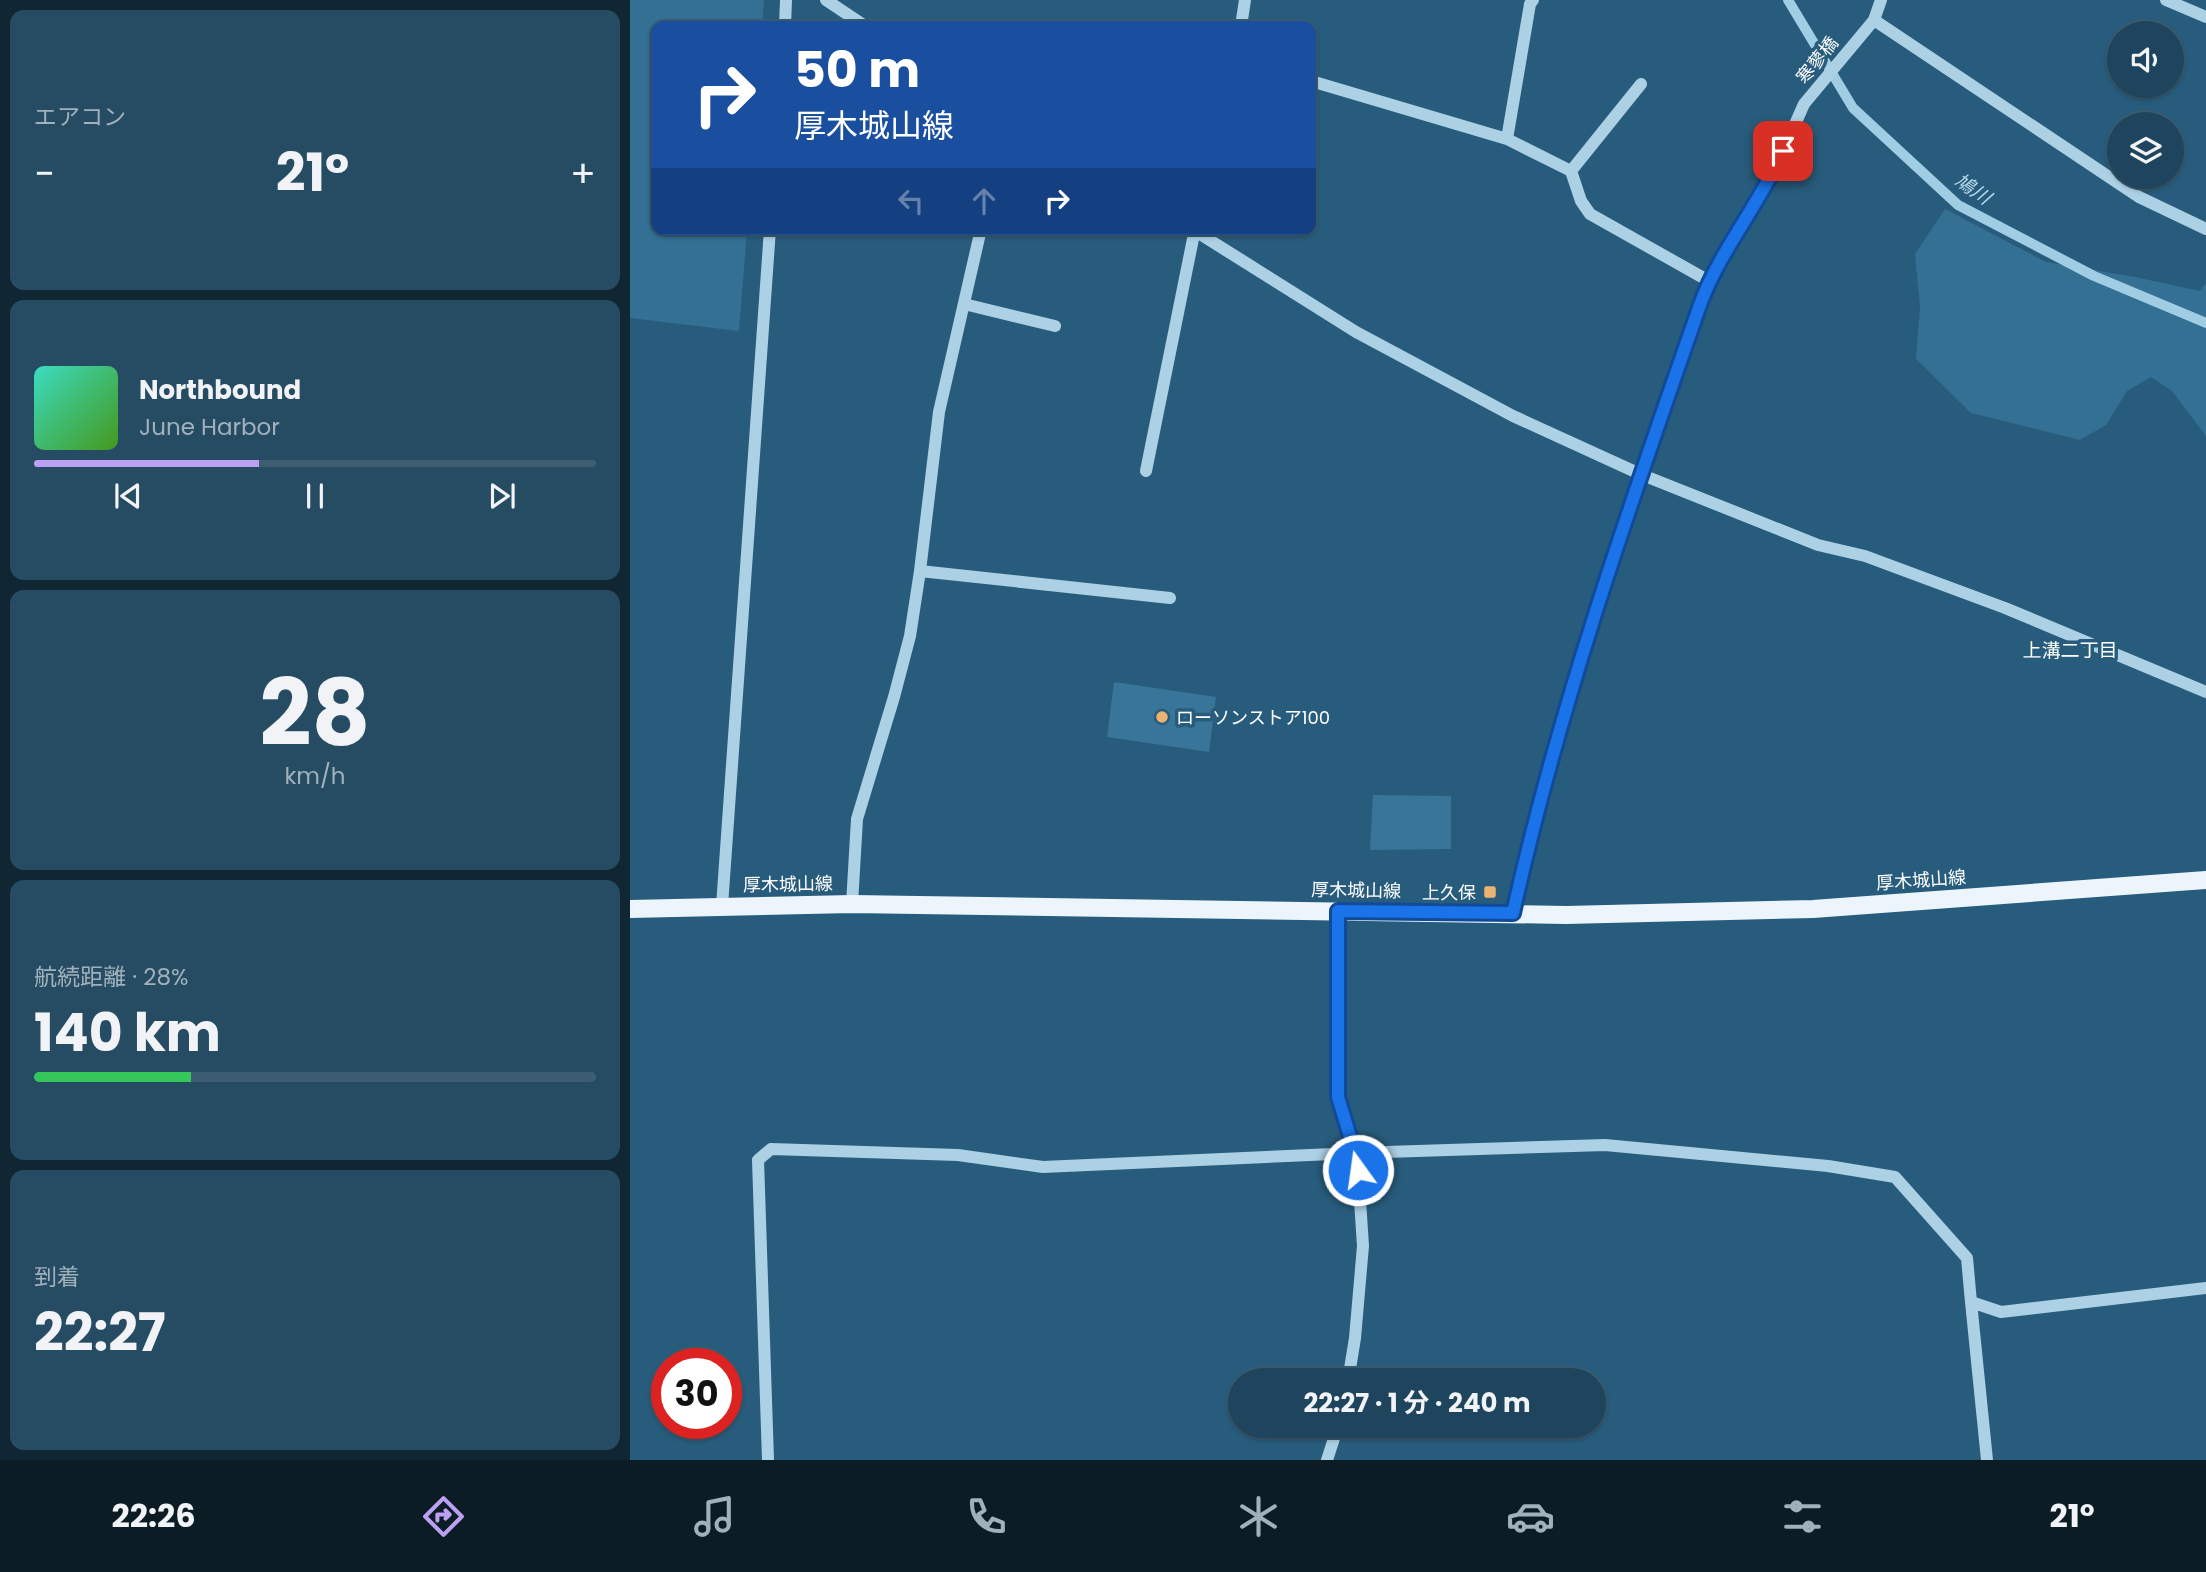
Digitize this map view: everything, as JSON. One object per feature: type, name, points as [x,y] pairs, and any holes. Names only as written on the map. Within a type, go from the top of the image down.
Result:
[{"type":"main road","name":"厚木城山線","points":[[630,909],[852,904],[1580,915],[1812,909],[2206,880]]},
{"type":"street","points":[[785,21],[786,0]]},
{"type":"street","points":[[825,0],[857,21]]},
{"type":"street","points":[[1242,21],[1245,0]]},
{"type":"street","points":[[1507,139],[1530,4],[1533,0]]},
{"type":"street","points":[[1881,0],[1874,20],[2139,197],[2206,229]]},
{"type":"street","points":[[2166,0],[2206,17]]},
{"type":"street","name":"寒蓼橋","points":[[1513,913],[1549,766],[1640,474],[1709,281],[1773,174],[1804,104],[1874,20]]},
{"type":"street","points":[[1316,82],[1507,139],[1571,170],[1581,201],[1590,214],[1709,281]]},
{"type":"street","points":[[1571,170],[1641,84]]},
{"type":"street","points":[[722,906],[770,235]]},
{"type":"street","points":[[852,904],[857,819],[910,636],[939,412],[980,235]]},
{"type":"street","points":[[1146,471],[1193,235]]},
{"type":"street","points":[[1202,235],[1356,332],[1513,416],[1640,474],[1818,545],[1865,556],[2005,608],[2206,692]]},
{"type":"street","points":[[964,304],[1055,326]]},
{"type":"street","points":[[920,570],[1170,598]]},
{"type":"street","points":[[1338,911],[1338,1097],[1355,1153],[1363,1246],[1350,1368]]},
{"type":"street","points":[[768,1460],[758,1160],[771,1149],[958,1155],[1043,1167],[1605,1145],[1828,1166],[1895,1177],[1966,1258],[1987,1460]]},
{"type":"street","points":[[1971,1302],[2001,1312],[2206,1288]]},
{"type":"street","points":[[1327,1460],[1334,1438]]},
{"type":"shaded area","points":[[630,0],[764,0],[762,21],[651,21],[651,235],[747,235],[739,331],[630,318]]},
{"type":"shaded area","points":[[1945,209],[2046,262],[2200,291],[2206,283],[2206,436],[2172,391],[2151,377],[2127,391],[2106,425],[2080,440],[1971,413],[1916,359],[1920,306],[1915,254]]},
{"type":"building","name":"ローソンストア100","points":[[1114,682],[1216,697],[1209,752],[1107,737]]},
{"type":"building","points":[[1373,795],[1451,796],[1451,849],[1370,850]]},
{"type":"waterway","name":"鳩川","points":[[1788,0],[1853,108],[1958,205],[2094,276],[2206,323]]},
{"type":"place","name":"ローソンストア100","points":[[1162,717]]},
{"type":"place","name":"上久保","points":[[1490,892]]},
{"type":"district","name":"上溝二丁目","points":[[2070,650]]},
{"type":"route","points":[[1358,1170],[1338,1097],[1338,911],[1513,913],[1549,766],[1640,474],[1709,281],[1773,174],[1783,151]]}]
